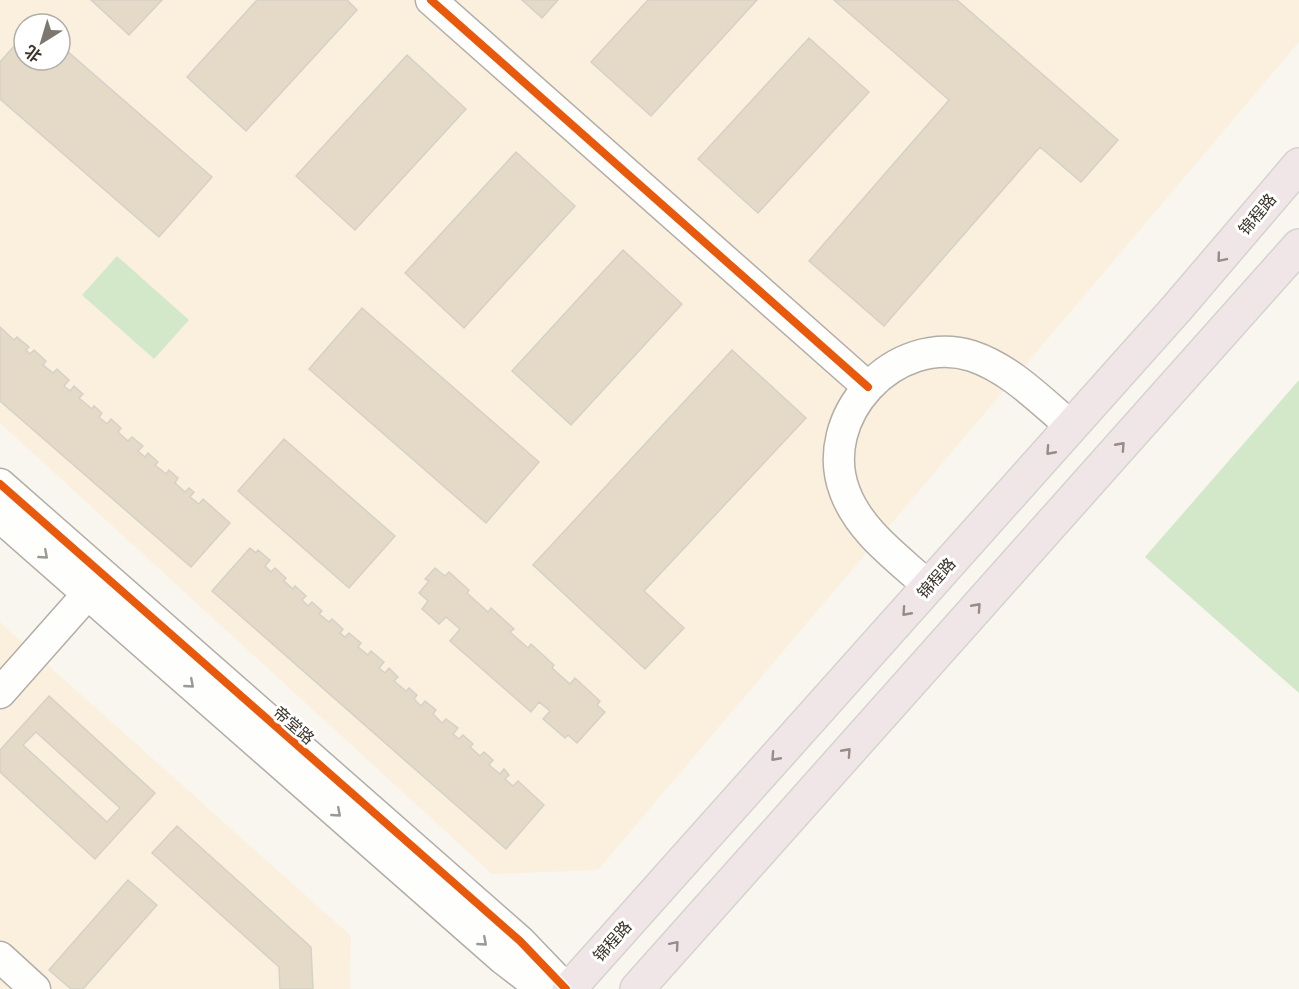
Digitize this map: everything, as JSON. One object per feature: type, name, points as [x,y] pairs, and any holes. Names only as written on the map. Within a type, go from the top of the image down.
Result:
[{"type":"main road","name":"锦程路","points":[[567,989],[1178,309],[1299,165]]},
{"type":"main road","points":[[637,989],[1299,246]]},
{"type":"street","points":[[431,0],[868,387]]},
{"type":"street","points":[[928,586],[870,533],[855,513],[844,490],[840,470],[840,447],[845,425],[852,407],[868,387],[897,364],[925,354],[952,353],[971,356],[999,367],[1072,427]]},
{"type":"street","name":"帝堂路","points":[[0,484],[96,585],[502,959],[542,989]]},
{"type":"street","name":"帝堂路","points":[[0,517],[96,585],[520,941],[567,989]]},
{"type":"street","points":[[0,693],[96,585]]},
{"type":"street","points":[[0,957],[35,989]]},
{"type":"shaded area","points":[[0,0],[1299,0],[1299,42],[598,870],[492,874],[0,423]]},
{"type":"shaded area","points":[[0,622],[351,936],[350,989],[0,989]]},
{"type":"green space","points":[[117,256],[189,320],[154,359],[82,295]]},
{"type":"green space","points":[[1299,380],[1299,693],[1145,557]]},
{"type":"building","points":[[91,0],[162,0],[129,35]]},
{"type":"building","points":[[257,0],[347,0],[357,10],[246,131],[187,77]]},
{"type":"building","points":[[522,0],[558,0],[542,18]]},
{"type":"building","points":[[648,0],[757,0],[651,116],[591,62]]},
{"type":"building","points":[[834,0],[957,0],[1118,140],[1081,182],[1040,147],[884,326],[809,261],[949,100]]},
{"type":"building","points":[[809,38],[869,92],[758,213],[698,159]]},
{"type":"building","points":[[12,48],[12,72],[72,72],[72,55],[212,177],[159,237],[0,99],[0,62]]},
{"type":"building","points":[[407,55],[466,109],[355,230],[296,176]]},
{"type":"building","points":[[516,152],[575,206],[464,328],[405,273]]},
{"type":"building","points":[[623,250],[682,304],[571,425],[512,371]]},
{"type":"building","points":[[362,308],[539,462],[486,523],[309,369]]},
{"type":"building","points":[[0,327],[14,340],[17,337],[29,347],[26,350],[30,354],[34,350],[46,361],[43,365],[53,373],[57,369],[69,380],[64,386],[70,391],[74,386],[83,394],[79,398],[92,409],[94,406],[102,413],[99,417],[107,424],[111,419],[121,428],[118,432],[128,441],[132,437],[143,446],[138,451],[145,457],[148,453],[158,462],[155,465],[166,474],[169,470],[178,478],[175,483],[185,492],[189,488],[194,492],[190,497],[199,504],[203,499],[230,523],[191,567],[0,401]]},
{"type":"building","points":[[732,350],[806,418],[644,591],[684,628],[645,669],[533,565]]},
{"type":"building","points":[[284,439],[395,536],[349,588],[238,491]]},
{"type":"building","points":[[250,548],[256,553],[258,550],[270,560],[265,566],[271,572],[275,568],[286,578],[284,581],[293,589],[295,586],[306,596],[302,600],[308,606],[312,602],[322,611],[319,614],[329,622],[332,619],[343,629],[340,633],[345,637],[349,633],[361,643],[358,647],[368,655],[371,651],[384,662],[379,668],[385,673],[389,668],[398,677],[394,681],[406,691],[409,688],[417,695],[414,699],[421,706],[425,701],[436,710],[433,714],[442,723],[446,719],[458,728],[453,734],[459,739],[463,735],[473,744],[470,747],[480,756],[484,752],[493,760],[489,765],[500,774],[504,769],[509,775],[505,779],[513,786],[518,781],[544,805],[506,849],[212,591]]},
{"type":"building","points":[[435,568],[445,576],[449,572],[469,590],[467,593],[488,612],[491,608],[514,629],[510,632],[528,648],[531,644],[554,665],[552,668],[570,684],[575,678],[600,701],[597,705],[605,712],[577,743],[568,735],[565,738],[543,719],[550,711],[539,702],[531,712],[450,641],[460,629],[446,617],[439,624],[422,609],[428,601],[419,593],[429,581],[425,579]]},
{"type":"building","points":[[49,696],[155,793],[95,859],[0,772],[0,750]],"holes":[[[36,732],[120,808],[107,822],[23,745]]]},
{"type":"building","points":[[177,826],[311,947],[313,989],[280,989],[279,967],[152,853]]},
{"type":"building","points":[[128,880],[157,905],[83,989],[71,989],[49,970]]},
{"type":"cycle path","points":[[431,0],[868,387]]},
{"type":"cycle path","points":[[0,484],[520,941],[566,989]]}]
